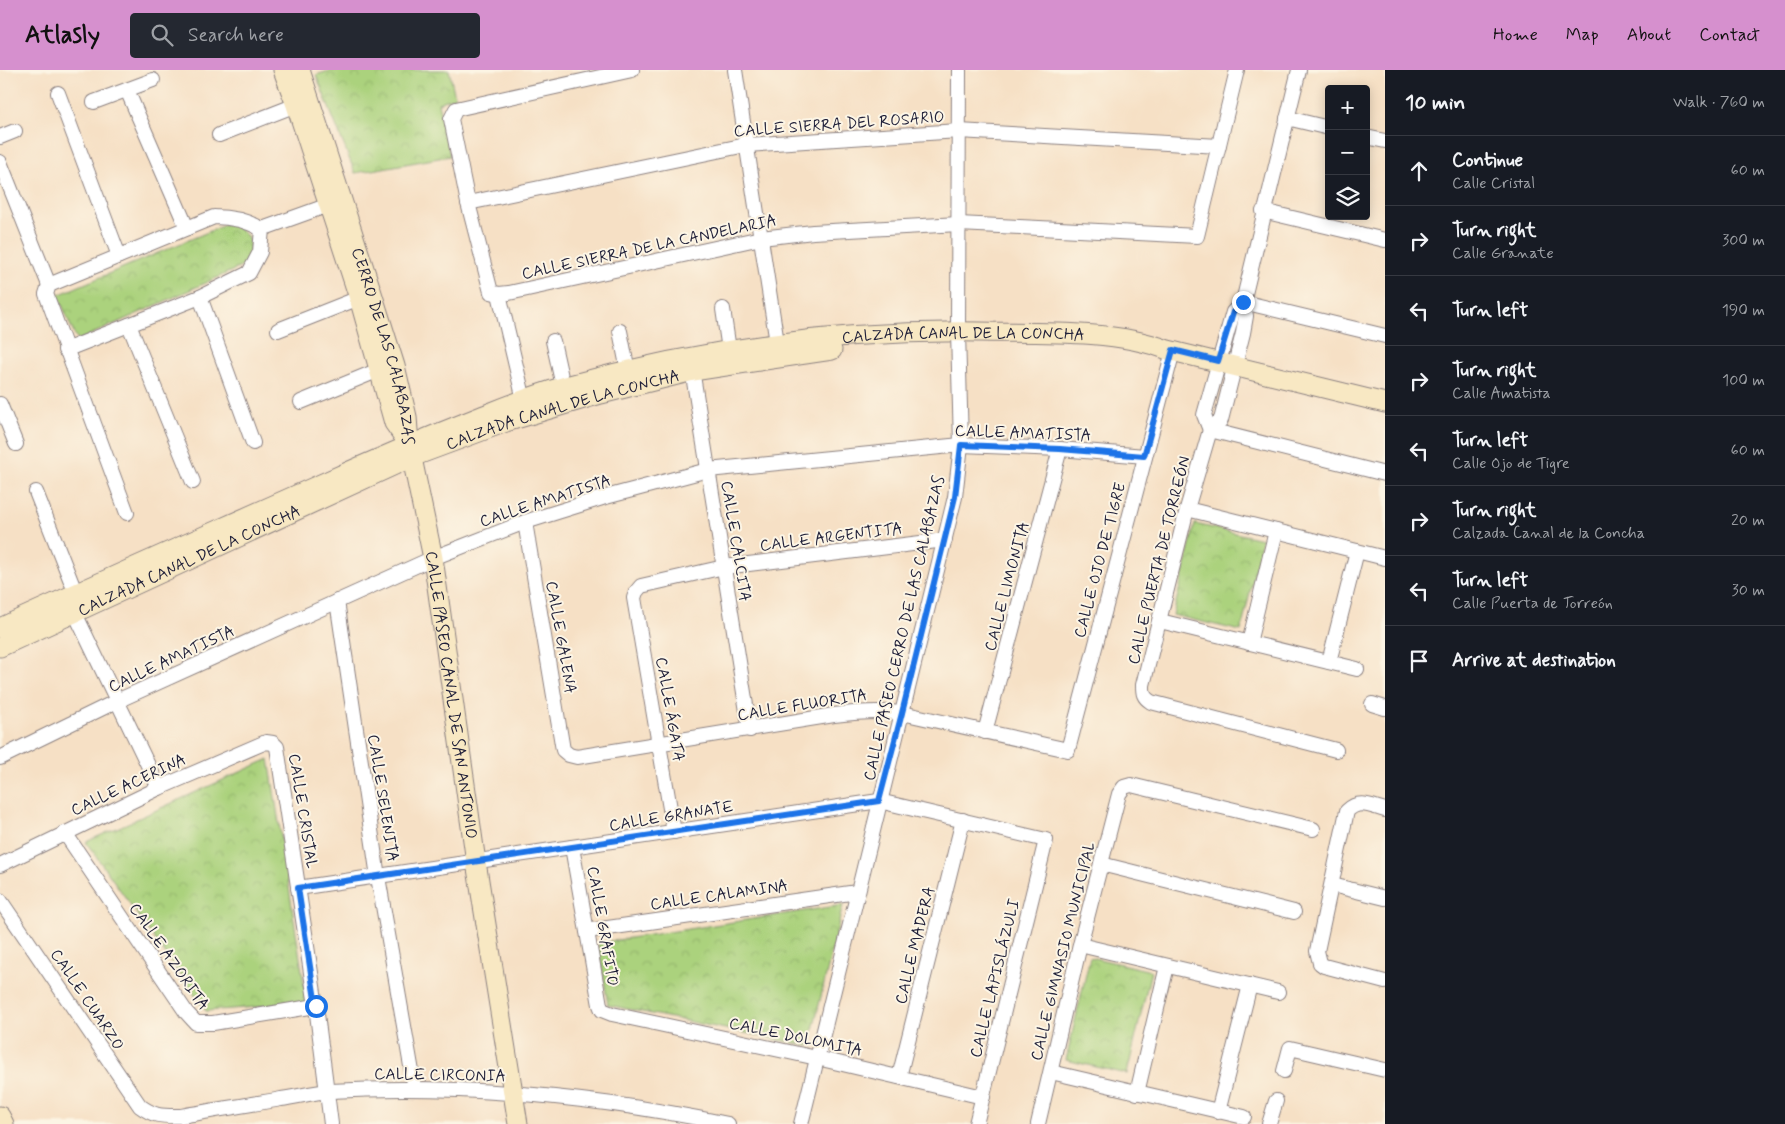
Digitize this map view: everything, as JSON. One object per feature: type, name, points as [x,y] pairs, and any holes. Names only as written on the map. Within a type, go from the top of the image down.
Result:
[{"type":"street","name":"CERRO DE LAS CALABAZAS","points":[[283,70],[336,203],[395,366],[407,418],[410,450]]},
{"type":"street","name":"CERRO DE LAS CALABAZAS","points":[[300,70],[336,203],[359,298],[394,423],[410,450]]},
{"type":"street","points":[[524,400],[499,294],[492,292],[468,203],[451,118],[456,109],[632,70]]},
{"type":"street","points":[[736,70],[777,343]]},
{"type":"street","name":"CALLE PASEO CERRO DE LAS CALABAZAS","points":[[801,1124],[955,497],[961,445],[958,337],[959,70]]},
{"type":"street","points":[[1219,146],[1237,70]]},
{"type":"street","name":"CALLE PUERTA DE TORREÓN","points":[[1299,70],[1263,211],[1243,302],[1233,312],[1226,364],[1204,415],[1210,430],[1187,509],[1143,685],[1143,693],[1145,698],[1151,702],[1336,750]]},
{"type":"street","points":[[94,102],[153,80]]},
{"type":"street","points":[[127,90],[187,228]]},
{"type":"street","points":[[58,93],[119,256]]},
{"type":"street","points":[[219,135],[296,105]]},
{"type":"street","points":[[1287,118],[1325,127]]},
{"type":"street","points":[[0,137],[15,131]]},
{"type":"street","name":"CALLE SIERRA DEL ROSARIO","points":[[468,203],[746,145],[959,131],[1219,146]]},
{"type":"street","points":[[1370,138],[1385,142]]},
{"type":"street","name":"CALLE SIERRA DE LA CANDELARIA","points":[[499,294],[761,238],[876,227],[959,224],[1197,236],[1219,146]]},
{"type":"street","points":[[0,162],[49,285],[46,294],[65,350],[127,514]]},
{"type":"street","points":[[49,285],[214,217],[241,219],[262,229],[336,203]]},
{"type":"street","points":[[1263,211],[1385,240]]},
{"type":"street","points":[[65,350],[200,297],[249,273],[260,252],[262,229]]},
{"type":"street","points":[[200,297],[253,443]]},
{"type":"street","points":[[278,330],[359,298]]},
{"type":"street","points":[[1243,302],[1385,336]]},
{"type":"street","points":[[723,309],[729,350]]},
{"type":"street","points":[[129,325],[194,482]]},
{"type":"street","points":[[620,331],[628,371]]},
{"type":"street","name":"CALZADA CANAL DE LA CONCHA","points":[[410,450],[601,394],[729,350],[867,334],[958,337],[1156,352],[1171,350],[1385,403]]},
{"type":"street","name":"CALZADA CANAL DE LA CONCHA","points":[[0,628],[73,601],[410,450],[524,400],[563,386],[628,371],[900,345],[958,337]]},
{"type":"street","points":[[554,341],[563,386]]},
{"type":"street","name":"CALLE OJO DE TIGRE","points":[[1068,750],[1171,350]]},
{"type":"street","name":"CALLE CALCITA","points":[[692,364],[750,730]]},
{"type":"street","points":[[301,402],[379,370]]},
{"type":"street","points":[[0,404],[16,444]]},
{"type":"street","points":[[1210,430],[1385,474]]},
{"type":"street","name":"CALLE AMATISTA","points":[[0,758],[117,701],[433,558],[525,522],[602,498],[708,470],[961,445],[1060,449],[1144,456]]},
{"type":"street","name":"CALLE LIMONITA","points":[[986,732],[1060,449]]},
{"type":"street","name":"CALLE PASEO CANAL DE SAN ANTONIO","points":[[410,450],[433,558],[476,862],[518,1124]]},
{"type":"street","points":[[36,492],[73,601],[117,701],[159,788]]},
{"type":"street","points":[[1187,509],[1385,558]]},
{"type":"street","name":"CALLE GALENA","points":[[525,522],[563,750],[569,755]]},
{"type":"street","points":[[1249,643],[1276,531]]},
{"type":"street","name":"CALLE ARGENTITA","points":[[636,592],[641,586],[724,567],[945,540]]},
{"type":"street","points":[[1329,662],[1356,551]]},
{"type":"street","name":"CALLE ÁGATA","points":[[636,592],[634,598],[674,832]]},
{"type":"street","name":"CALZADA CANAL DE LA CONCHA","points":[[0,647],[73,601]]},
{"type":"street","name":"CALLE SELENITA","points":[[337,601],[378,877],[414,1089]]},
{"type":"street","points":[[1160,621],[1357,669]]},
{"type":"street","name":"CALLE FLUORITA","points":[[569,755],[577,757],[862,711],[902,713],[1068,750]]},
{"type":"street","name":"CALLE ACERINA","points":[[0,865],[159,788],[266,742],[273,743]]},
{"type":"street","name":"CALLE CRISTAL","points":[[273,743],[276,747],[316,1006],[331,1124]]},
{"type":"street","name":"CALLE GIMNASIO MUNICIPAL","points":[[1038,1124],[1080,945],[1119,794],[1124,787],[1131,784],[1313,829]]},
{"type":"street","name":"CALLE GRANATE","points":[[298,888],[879,801],[1046,840]]},
{"type":"street","points":[[1385,810],[1358,803],[1347,811],[1317,951],[1320,963],[1324,966],[1385,982]]},
{"type":"street","name":"CALLE MADERA","points":[[899,1077],[963,820]]},
{"type":"street","name":"CALLE AZORITA","points":[[65,833],[186,1012],[196,1023],[213,1023],[316,1006]]},
{"type":"street","name":"CALLE LAPISLÁZULI","points":[[976,1124],[1046,840]]},
{"type":"street","name":"CALLE GRAFITO","points":[[572,847],[602,1010]]},
{"type":"street","points":[[1101,864],[1294,912]]},
{"type":"street","points":[[1332,885],[1385,898]]},
{"type":"street","name":"CALLE CALAMINA","points":[[587,931],[857,892]]},
{"type":"street","name":"CALLE CUARZO","points":[[0,900],[140,1106],[150,1114]]},
{"type":"street","points":[[1080,945],[1278,992]]},
{"type":"street","points":[[1137,1093],[1167,966]]},
{"type":"street","points":[[1218,1112],[1250,985]]},
{"type":"street","name":"CALLE DOLOMITA","points":[[602,1010],[612,1014],[817,1058],[983,1097]]},
{"type":"street","points":[[1284,1071],[1290,1048],[1385,1070]]},
{"type":"street","points":[[1051,1072],[1244,1118]]},
{"type":"street","name":"CALLE CIRCONIA","points":[[150,1114],[181,1116],[328,1092],[414,1089],[514,1093],[591,1100],[728,1124]]},
{"type":"street","points":[[1269,1124],[1276,1101]]},
{"type":"street","points":[[0,1116],[4,1124]]},
{"type":"green space","points":[[332,70],[449,70],[455,97],[438,103],[450,156],[355,173],[316,75]]},
{"type":"green space","points":[[227,224],[241,230],[248,239],[250,251],[245,265],[79,340],[75,336],[58,295]]},
{"type":"green space","points":[[1195,524],[1262,539],[1241,631],[1173,615]]},
{"type":"green space","points":[[269,759],[307,1003],[206,1011],[86,842]]},
{"type":"green space","points":[[843,905],[809,1046],[608,1005],[598,943]]},
{"type":"green space","points":[[1090,957],[1151,971],[1127,1074],[1066,1060]]},
{"type":"route","points":[[316,1006],[298,888],[879,801],[955,497],[961,445],[1060,449],[1144,456],[1173,350],[1218,361],[1233,312],[1243,302]]}]
